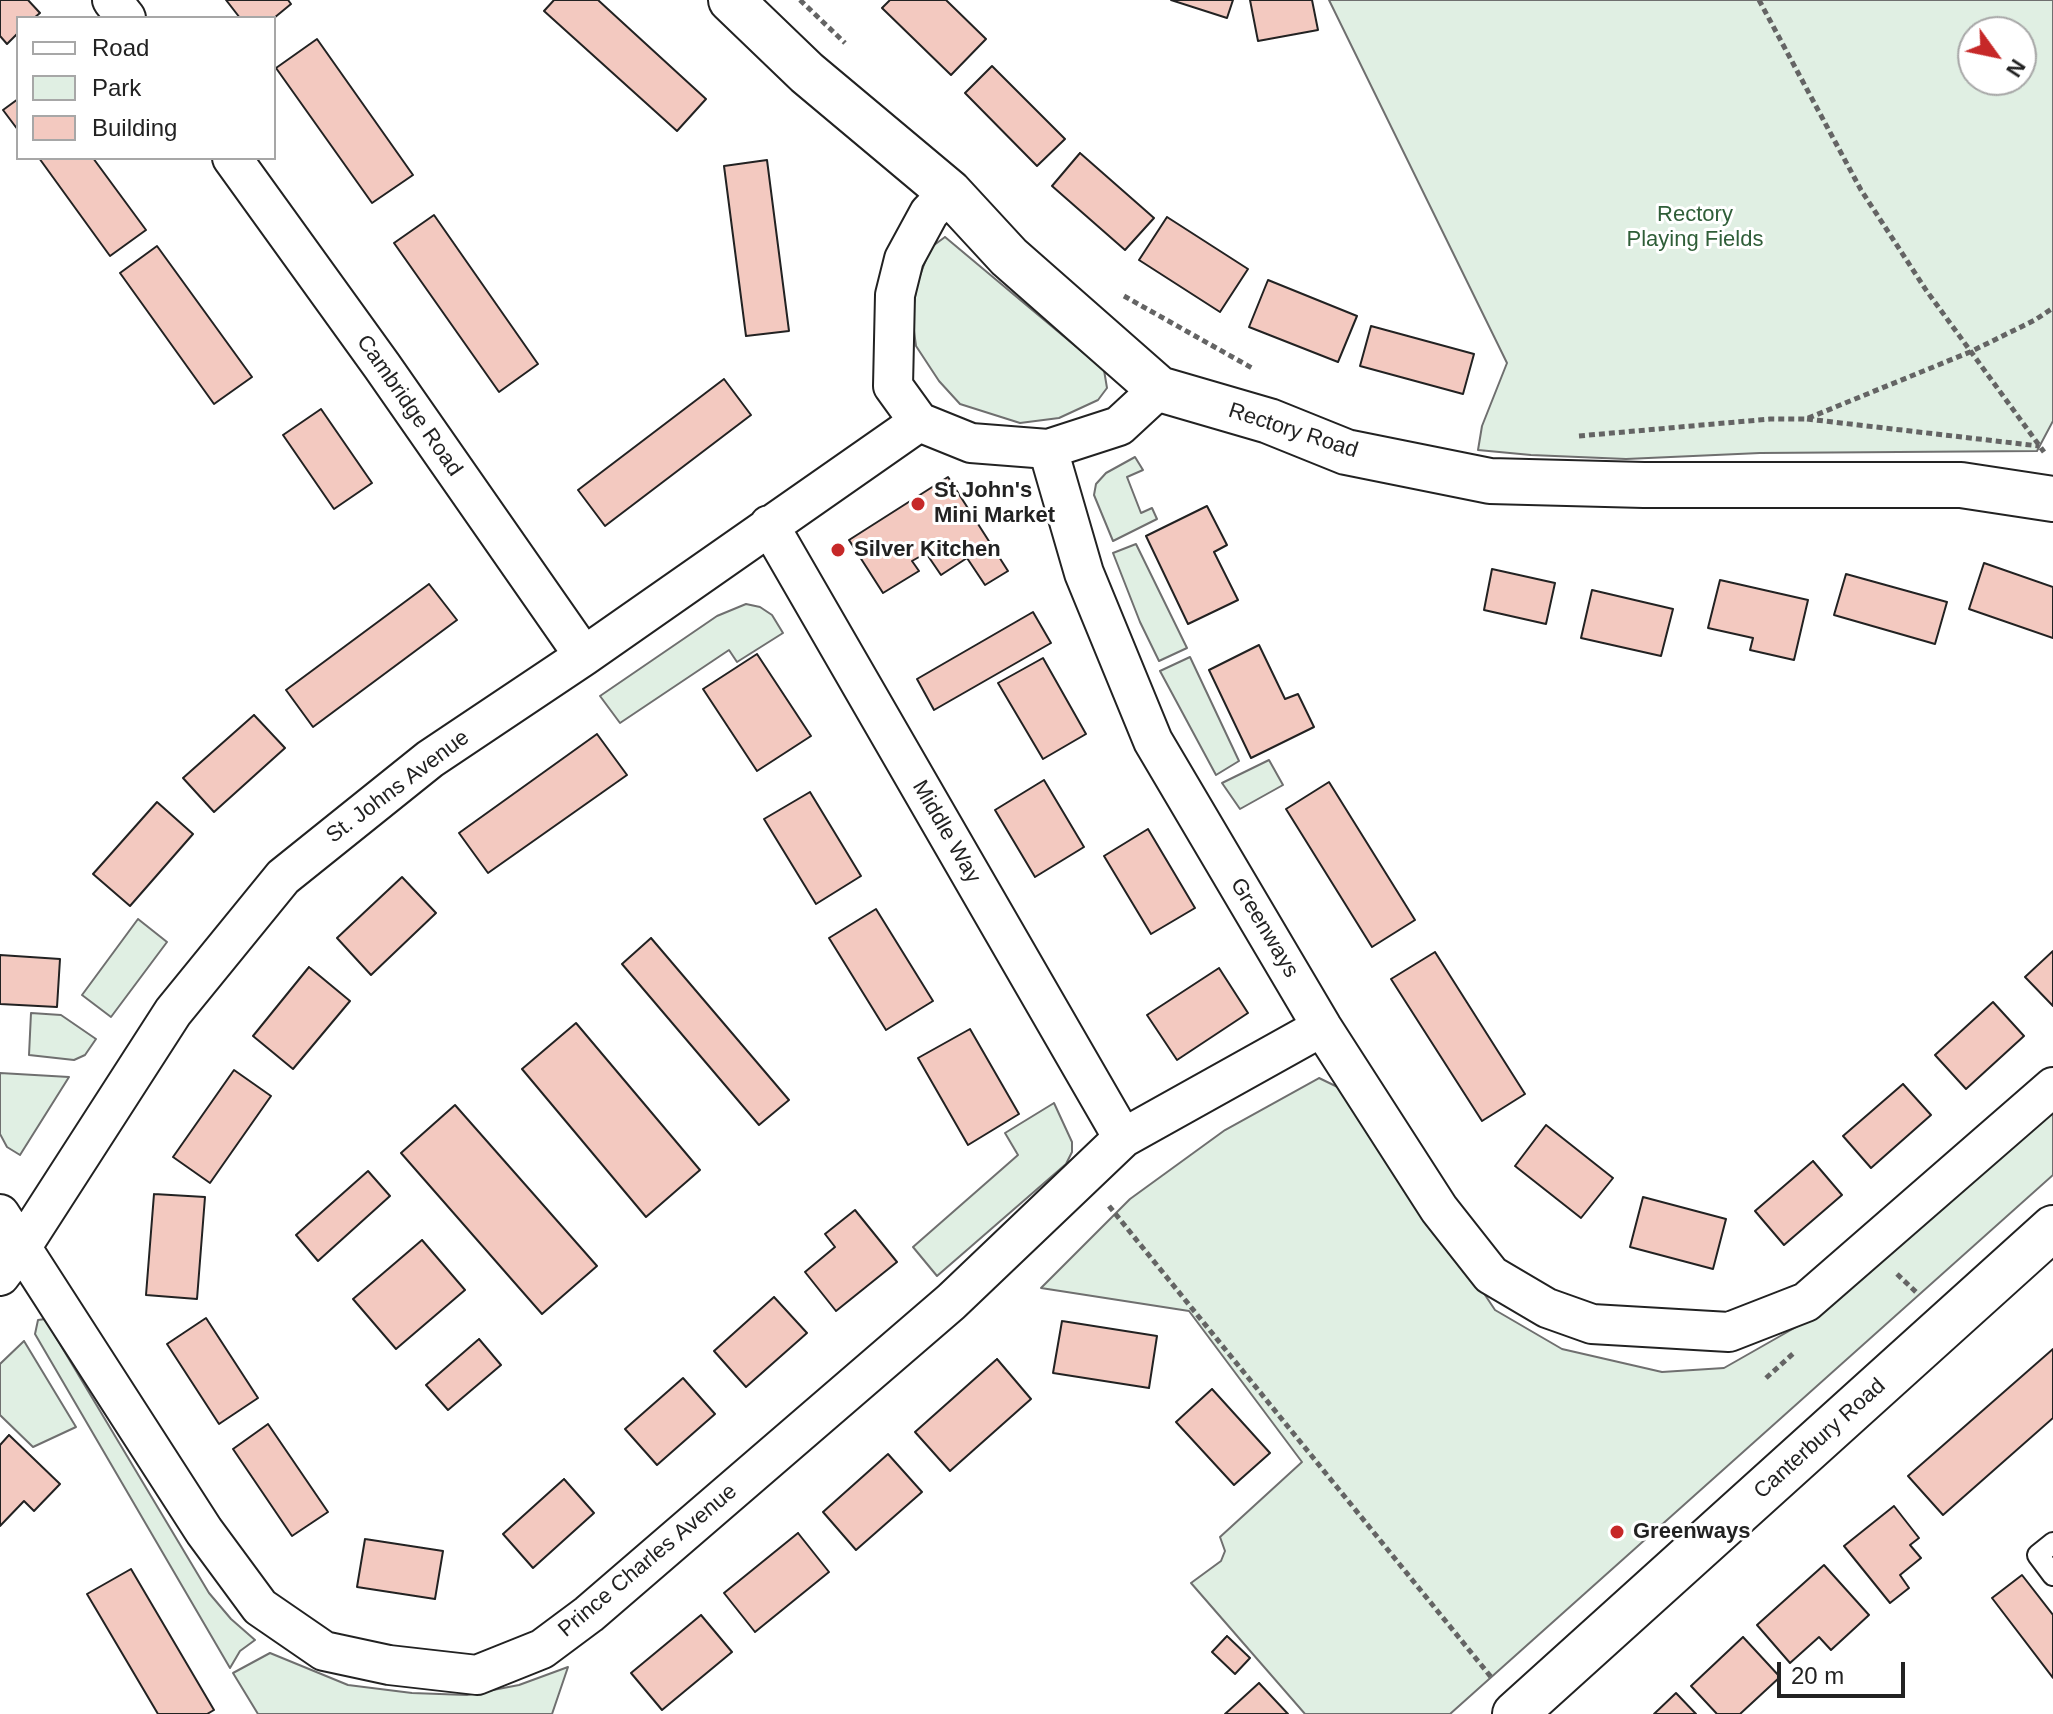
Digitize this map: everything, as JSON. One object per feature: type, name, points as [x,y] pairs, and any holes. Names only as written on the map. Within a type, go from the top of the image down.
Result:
[{"type":"street","points":[[112,0],[124,16]]},
{"type":"street","name":"Rectory Road","points":[[731,0],[807,73],[949,192],[1009,257],[1159,389],[1269,421],[1346,452],[1490,481],[1644,485],[1961,485],[2053,499]]},
{"type":"street","name":"Cambridge Road","points":[[233,160],[382,366],[584,656]]},
{"type":"street","points":[[949,192],[929,213],[904,259],[895,295],[893,386],[919,422],[971,443],[1048,449],[1119,426],[1159,389]]},
{"type":"street","name":"St. Johns Avenue","points":[[11,1262],[173,1012],[283,877],[430,759],[584,656],[919,422]]},
{"type":"street","name":"Greenways","points":[[1048,449],[1084,573],[1153,741],[1322,1027],[1439,1209],[1491,1275],[1547,1308],[1592,1324],[1729,1332],[1806,1302],[2053,1087]]},
{"type":"street","name":"Middle Way","points":[[769,525],[1123,1138]]},
{"type":"street","name":"Prince Charles Avenue","points":[[0,1214],[11,1262],[260,1607],[324,1651],[389,1665],[477,1675],[542,1649],[589,1614],[951,1302],[1123,1138],[1322,1027]]},
{"type":"street","name":"Canterbury Road","points":[[1506,1699],[2053,1228]]},
{"type":"lane","points":[[2053,1543],[2038,1555],[2053,1575]]},
{"type":"path","points":[[800,0],[846,44]]},
{"type":"path","points":[[1759,0],[1861,190],[1970,352],[2046,454]]},
{"type":"path","points":[[1116,290],[1258,371]]},
{"type":"path","points":[[1806,419],[1970,352],[2053,308]]},
{"type":"path","points":[[1568,437],[1770,419],[1806,419],[2039,446]]},
{"type":"path","points":[[1107,1204],[1506,1699]]},
{"type":"green space","name":"Rectory Playing Fields","points":[[1329,0],[2053,0],[2053,421],[2037,451],[1760,453],[1626,459],[1531,455],[1478,450],[1482,426],[1507,363]]},
{"type":"green space","points":[[945,237],[1104,370],[1107,388],[1098,400],[1059,418],[1020,423],[960,404],[939,381],[916,346],[912,316],[917,284],[930,248]]},
{"type":"green space","points":[[1135,457],[1143,470],[1127,477],[1141,513],[1152,508],[1157,519],[1113,541],[1094,495],[1096,484],[1106,473]]},
{"type":"green space","points":[[1136,544],[1187,648],[1159,661],[1113,553]]},
{"type":"green space","points":[[746,604],[760,607],[772,615],[783,633],[737,662],[729,650],[620,723],[600,696],[717,616]]},
{"type":"green space","points":[[1190,657],[1239,761],[1216,775],[1160,671]]},
{"type":"green space","points":[[1269,760],[1283,785],[1240,809],[1222,783]]},
{"type":"green space","points":[[138,919],[167,942],[111,1017],[82,995]]},
{"type":"green space","points":[[31,1013],[61,1015],[96,1039],[85,1055],[74,1060],[29,1055]]},
{"type":"green space","points":[[0,1073],[69,1077],[20,1155],[7,1147],[0,1134]]},
{"type":"green space","points":[[1319,1078],[1352,1094],[1495,1310],[1562,1349],[1662,1372],[1724,1368],[1826,1310],[2053,1103],[2053,1175],[1450,1714],[1305,1714],[1191,1583],[1221,1561],[1225,1551],[1220,1537],[1302,1462],[1189,1311],[1041,1288],[1130,1199],[1225,1130]]},
{"type":"green space","points":[[1054,1103],[1072,1142],[1072,1152],[1066,1164],[937,1276],[913,1247],[1018,1155],[1005,1133]]},
{"type":"green space","points":[[45,1319],[209,1593],[231,1619],[255,1640],[240,1651],[230,1668],[35,1334],[38,1320]]},
{"type":"green space","points":[[24,1341],[76,1427],[33,1447],[0,1415],[0,1364]]},
{"type":"green space","points":[[270,1653],[348,1685],[412,1693],[467,1695],[519,1685],[568,1667],[552,1714],[258,1714],[233,1673]]},
{"type":"building","points":[[0,0],[28,0],[40,13],[36,16],[16,16],[16,35],[7,44],[0,36]]},
{"type":"building","points":[[226,0],[288,0],[291,4],[276,16],[238,16]]},
{"type":"building","points":[[554,0],[598,0],[706,99],[677,131],[544,11]]},
{"type":"building","points":[[890,0],[946,0],[986,39],[951,75],[882,8]]},
{"type":"building","points":[[1171,0],[1233,0],[1227,18]]},
{"type":"building","points":[[1250,0],[1312,0],[1318,30],[1258,41]]},
{"type":"building","points":[[317,39],[413,175],[372,203],[276,68]]},
{"type":"building","points":[[992,66],[1065,139],[1037,166],[965,93]]},
{"type":"building","points":[[16,100],[16,127],[3,110]]},
{"type":"building","points":[[1080,153],[1154,218],[1125,250],[1052,186]]},
{"type":"building","points":[[40,160],[94,160],[146,230],[110,256]]},
{"type":"building","points":[[767,160],[789,331],[746,336],[724,166]]},
{"type":"building","points":[[434,215],[538,364],[499,392],[394,243]]},
{"type":"building","points":[[1167,217],[1248,269],[1220,312],[1139,260]]},
{"type":"building","points":[[157,246],[252,377],[214,404],[120,273]]},
{"type":"building","points":[[1268,280],[1357,316],[1338,362],[1249,327]]},
{"type":"building","points":[[1371,326],[1474,354],[1463,394],[1360,366]]},
{"type":"building","points":[[724,379],[751,415],[605,526],[578,490]]},
{"type":"building","points":[[321,409],[372,483],[334,509],[283,435]]},
{"type":"building","points":[[948,477],[1008,571],[985,585],[967,558],[941,575],[926,553],[912,561],[919,571],[883,593],[849,540]]},
{"type":"building","points":[[1207,506],[1227,545],[1214,552],[1238,600],[1188,624],[1146,536]]},
{"type":"building","points":[[1984,563],[2053,587],[2053,638],[1969,609]]},
{"type":"building","points":[[1492,569],[1555,583],[1546,624],[1484,610]]},
{"type":"building","points":[[1846,574],[1947,602],[1935,644],[1834,615]]},
{"type":"building","points":[[1720,580],[1808,600],[1794,660],[1750,650],[1753,638],[1708,628]]},
{"type":"building","points":[[429,584],[457,620],[313,727],[286,690]]},
{"type":"building","points":[[1592,590],[1673,609],[1661,656],[1581,638]]},
{"type":"building","points":[[1033,612],[1051,643],[934,710],[917,679]]},
{"type":"building","points":[[1259,645],[1285,699],[1298,694],[1314,727],[1251,758],[1209,670]]},
{"type":"building","points":[[757,654],[811,736],[757,771],[703,689]]},
{"type":"building","points":[[1043,658],[1086,734],[1043,759],[998,683]]},
{"type":"building","points":[[254,715],[285,748],[214,812],[183,778]]},
{"type":"building","points":[[597,734],[627,775],[488,873],[459,833]]},
{"type":"building","points":[[1044,780],[1084,847],[1035,877],[995,810]]},
{"type":"building","points":[[1329,782],[1415,920],[1372,947],[1286,809]]},
{"type":"building","points":[[810,792],[861,876],[816,904],[764,819]]},
{"type":"building","points":[[157,802],[193,834],[130,906],[93,874]]},
{"type":"building","points":[[1148,829],[1195,908],[1151,934],[1104,856]]},
{"type":"building","points":[[402,877],[436,913],[371,975],[337,938]]},
{"type":"building","points":[[876,909],[933,1001],[886,1030],[829,938]]},
{"type":"building","points":[[651,938],[789,1100],[759,1125],[622,964]]},
{"type":"building","points":[[2053,951],[2053,1006],[2025,977]]},
{"type":"building","points":[[1435,952],[1525,1094],[1482,1121],[1391,979]]},
{"type":"building","points":[[0,955],[60,959],[57,1007],[0,1004]]},
{"type":"building","points":[[309,967],[350,1001],[293,1069],[253,1036]]},
{"type":"building","points":[[1219,968],[1248,1013],[1177,1060],[1147,1015]]},
{"type":"building","points":[[1993,1002],[2024,1036],[1966,1089],[1935,1055]]},
{"type":"building","points":[[576,1023],[700,1170],[646,1217],[522,1069]]},
{"type":"building","points":[[970,1029],[1019,1114],[968,1145],[918,1058]]},
{"type":"building","points":[[234,1070],[271,1096],[210,1183],[173,1157]]},
{"type":"building","points":[[1903,1084],[1931,1115],[1871,1168],[1843,1136]]},
{"type":"building","points":[[455,1105],[597,1266],[542,1314],[401,1153]]},
{"type":"building","points":[[1546,1125],[1613,1178],[1581,1218],[1515,1166]]},
{"type":"building","points":[[1813,1161],[1842,1195],[1784,1245],[1755,1211]]},
{"type":"building","points":[[368,1171],[390,1196],[318,1261],[296,1235]]},
{"type":"building","points":[[154,1194],[205,1197],[197,1299],[146,1295]]},
{"type":"building","points":[[1643,1197],[1726,1219],[1713,1269],[1630,1247]]},
{"type":"building","points":[[855,1210],[897,1262],[836,1311],[805,1272],[835,1247],[825,1234]]},
{"type":"building","points":[[422,1240],[465,1290],[396,1349],[353,1299]]},
{"type":"building","points":[[774,1297],[807,1333],[746,1387],[714,1351]]},
{"type":"building","points":[[206,1318],[258,1398],[219,1424],[167,1344]]},
{"type":"building","points":[[1062,1321],[1157,1336],[1149,1388],[1053,1373]]},
{"type":"building","points":[[479,1339],[501,1365],[448,1410],[426,1385]]},
{"type":"building","points":[[2053,1349],[2053,1418],[1943,1515],[1908,1476]]},
{"type":"building","points":[[997,1359],[1031,1399],[950,1471],[915,1432]]},
{"type":"building","points":[[683,1378],[715,1414],[657,1465],[625,1429]]},
{"type":"building","points":[[1212,1389],[1270,1453],[1234,1485],[1176,1422]]},
{"type":"building","points":[[268,1424],[328,1512],[292,1536],[233,1449]]},
{"type":"building","points":[[9,1435],[60,1484],[34,1511],[24,1501],[0,1526],[0,1445]]},
{"type":"building","points":[[888,1454],[922,1492],[856,1550],[823,1512]]},
{"type":"building","points":[[564,1479],[594,1513],[533,1568],[503,1534]]},
{"type":"building","points":[[1894,1506],[1919,1538],[1910,1545],[1921,1558],[1900,1575],[1909,1588],[1890,1603],[1844,1546]]},
{"type":"building","points":[[798,1533],[829,1572],[755,1632],[724,1593]]},
{"type":"building","points":[[365,1539],[443,1551],[435,1599],[357,1587]]},
{"type":"building","points":[[1824,1565],[1869,1615],[1831,1650],[1819,1637],[1790,1663],[1757,1625]]},
{"type":"building","points":[[131,1569],[214,1710],[207,1714],[158,1714],[87,1594]]},
{"type":"building","points":[[2022,1575],[2053,1615],[2053,1678],[1992,1598]]},
{"type":"building","points":[[701,1615],[732,1652],[662,1710],[631,1673]]},
{"type":"building","points":[[1227,1636],[1250,1658],[1235,1674],[1212,1652]]},
{"type":"building","points":[[1743,1637],[1780,1677],[1740,1714],[1717,1714],[1691,1686]]},
{"type":"building","points":[[1259,1683],[1288,1714],[1225,1714]]},
{"type":"building","points":[[1676,1693],[1696,1714],[1654,1714]]},
{"type":"place","name":"St John's Mini Market","points":[[918,504]]},
{"type":"place","name":"Silver Kitchen","points":[[838,550]]},
{"type":"place","name":"Greenways","points":[[1617,1532]]}]
